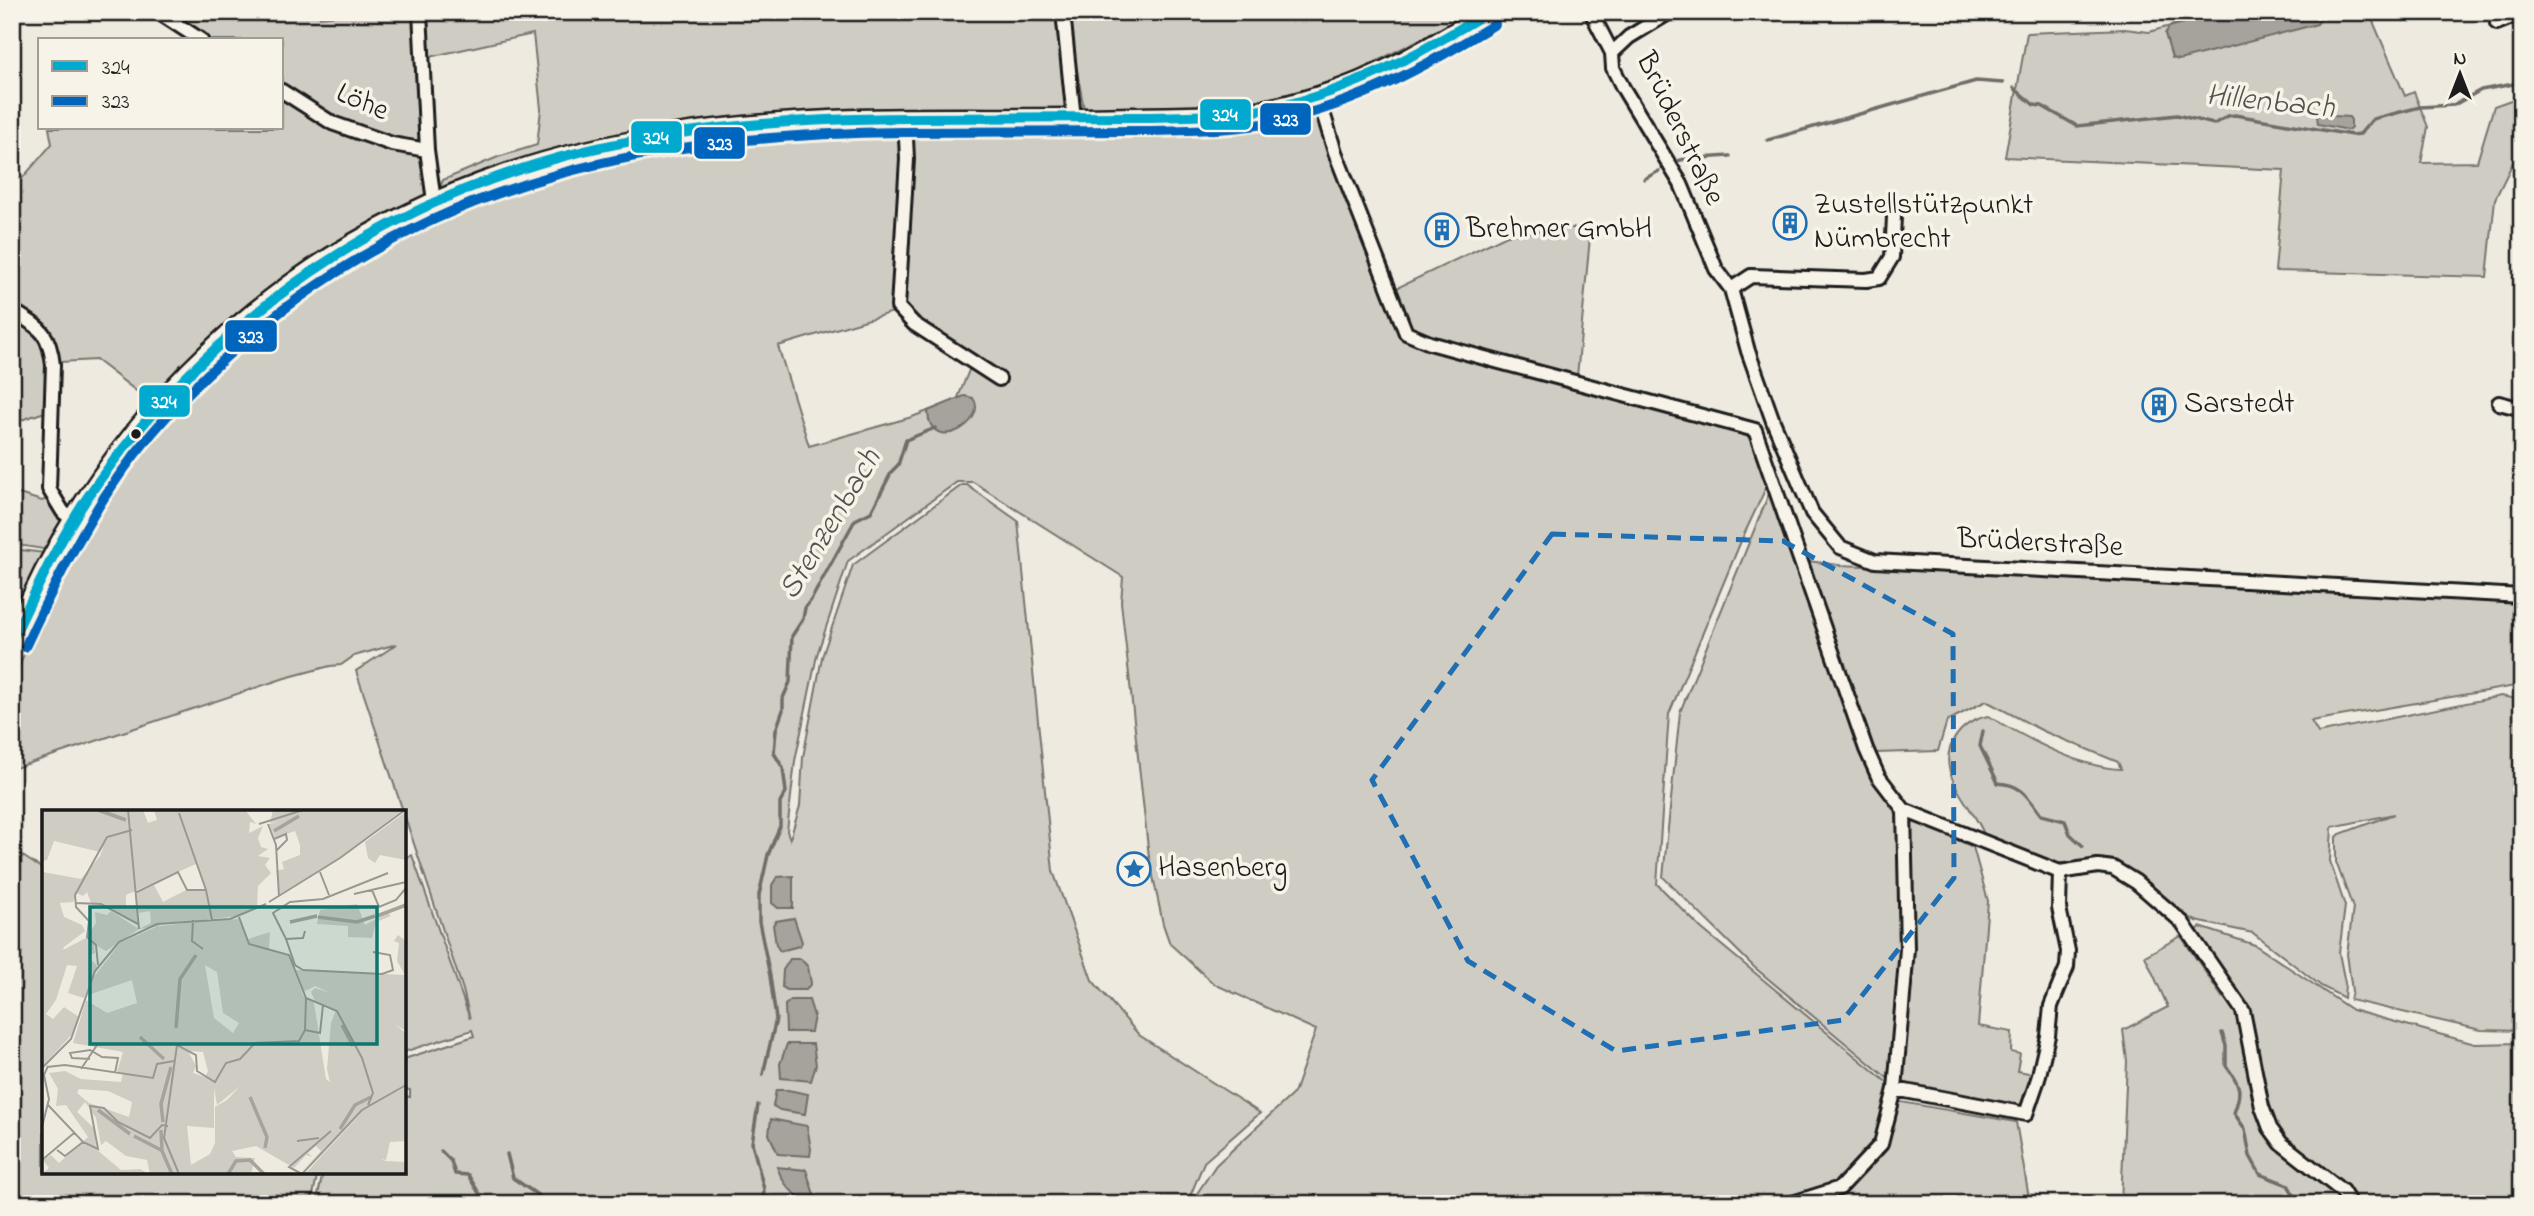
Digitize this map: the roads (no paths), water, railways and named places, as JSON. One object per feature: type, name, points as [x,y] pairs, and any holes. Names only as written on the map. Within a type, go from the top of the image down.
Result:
[{"type":"main road","points":[[12,641],[43,573],[110,463],[142,422],[191,368],[253,312],[319,264],[434,201],[509,172],[589,150],[657,137],[760,125],[905,118],[1238,114],[1318,96],[1371,76],[1488,12]]},
{"type":"street","points":[[158,12],[198,38]]},
{"type":"street","name":"Löhe","points":[[420,12],[427,150],[434,201]]},
{"type":"street","points":[[1063,12],[1074,118]]},
{"type":"street","points":[[1591,12],[1612,53]]},
{"type":"street","name":"Brüderstraße","points":[[1670,12],[1629,37],[1612,53],[1613,68],[1681,184],[1716,269],[1731,289],[1748,351],[1769,410],[1812,513],[1840,547],[1875,561],[2522,596]]},
{"type":"street","points":[[2497,23],[2522,13]]},
{"type":"street","name":"Löhe","points":[[284,92],[332,123],[392,144],[427,150]]},
{"type":"street","points":[[1318,96],[1335,152],[1406,333],[1443,347],[1755,430],[1878,776],[1904,810],[2060,872],[2098,866],[2113,868],[2136,882],[2182,922],[2242,1011],[2262,1107],[2270,1128],[2281,1143],[2342,1191],[2350,1204]]},
{"type":"street","points":[[905,118],[907,159],[898,307],[914,324],[999,379]]},
{"type":"street","points":[[1731,289],[1751,276],[1866,281],[1879,278],[1892,257],[1894,217]]},
{"type":"street","points":[[12,310],[43,332],[51,347],[53,365],[49,489],[63,512],[73,520]]},
{"type":"street","points":[[2499,403],[2522,410]]},
{"type":"street","points":[[1789,1204],[1840,1188],[1881,1144],[1895,1089],[1907,949],[1904,810]]},
{"type":"street","points":[[1895,1089],[2026,1114],[2048,1036],[2051,1006],[2067,967],[2068,951],[2059,908],[2060,872]]},
{"type":"waterway","name":"Hillenbach","points":[[1768,140],[1976,81],[2003,83]]},
{"type":"waterway","name":"Hillenbach","points":[[2014,88],[2034,105],[2042,106],[2077,126],[2177,115],[2214,124],[2235,115],[2352,135],[2360,134],[2373,119],[2420,107],[2454,105],[2481,90],[2519,83]]},
{"type":"waterway","name":"Hillenbach","points":[[1677,161],[1730,156]]},
{"type":"waterway","name":"Hillenbach","points":[[1644,179],[1659,171]]},
{"type":"waterway","name":"Stenzenbach","points":[[763,1074],[776,1019],[759,922],[759,895],[768,855],[780,826],[780,803],[786,792],[783,768],[774,753],[783,698],[790,682],[792,636],[855,520],[871,512],[892,471],[898,465],[906,440],[935,428]]},
{"type":"waterway","points":[[1983,731],[1980,746],[1998,783],[2019,789],[2041,815],[2065,821],[2070,834],[2083,846]]},
{"type":"waterway","points":[[2222,1033],[2226,1046],[2226,1066],[2239,1088],[2234,1113],[2245,1129],[2250,1156],[2260,1174],[2288,1185],[2299,1204]]},
{"type":"waterway","name":"Stenzenbach","points":[[758,1105],[752,1143],[764,1189],[763,1204]]},
{"type":"waterway","points":[[441,1151],[451,1161],[455,1174],[468,1175],[479,1193],[494,1204]]},
{"type":"waterway","points":[[507,1154],[513,1178],[539,1196],[542,1204]]},
{"type":"place","name":"Zustellstützpunkt Nümbrecht","points":[[1790,223]]},
{"type":"place","name":"Brehmer GmbH","points":[[1442,230]]},
{"type":"place","name":"Sarstedt","points":[[2159,405]]},
{"type":"place","name":"Hasenberg","points":[[1134,869]]}]
